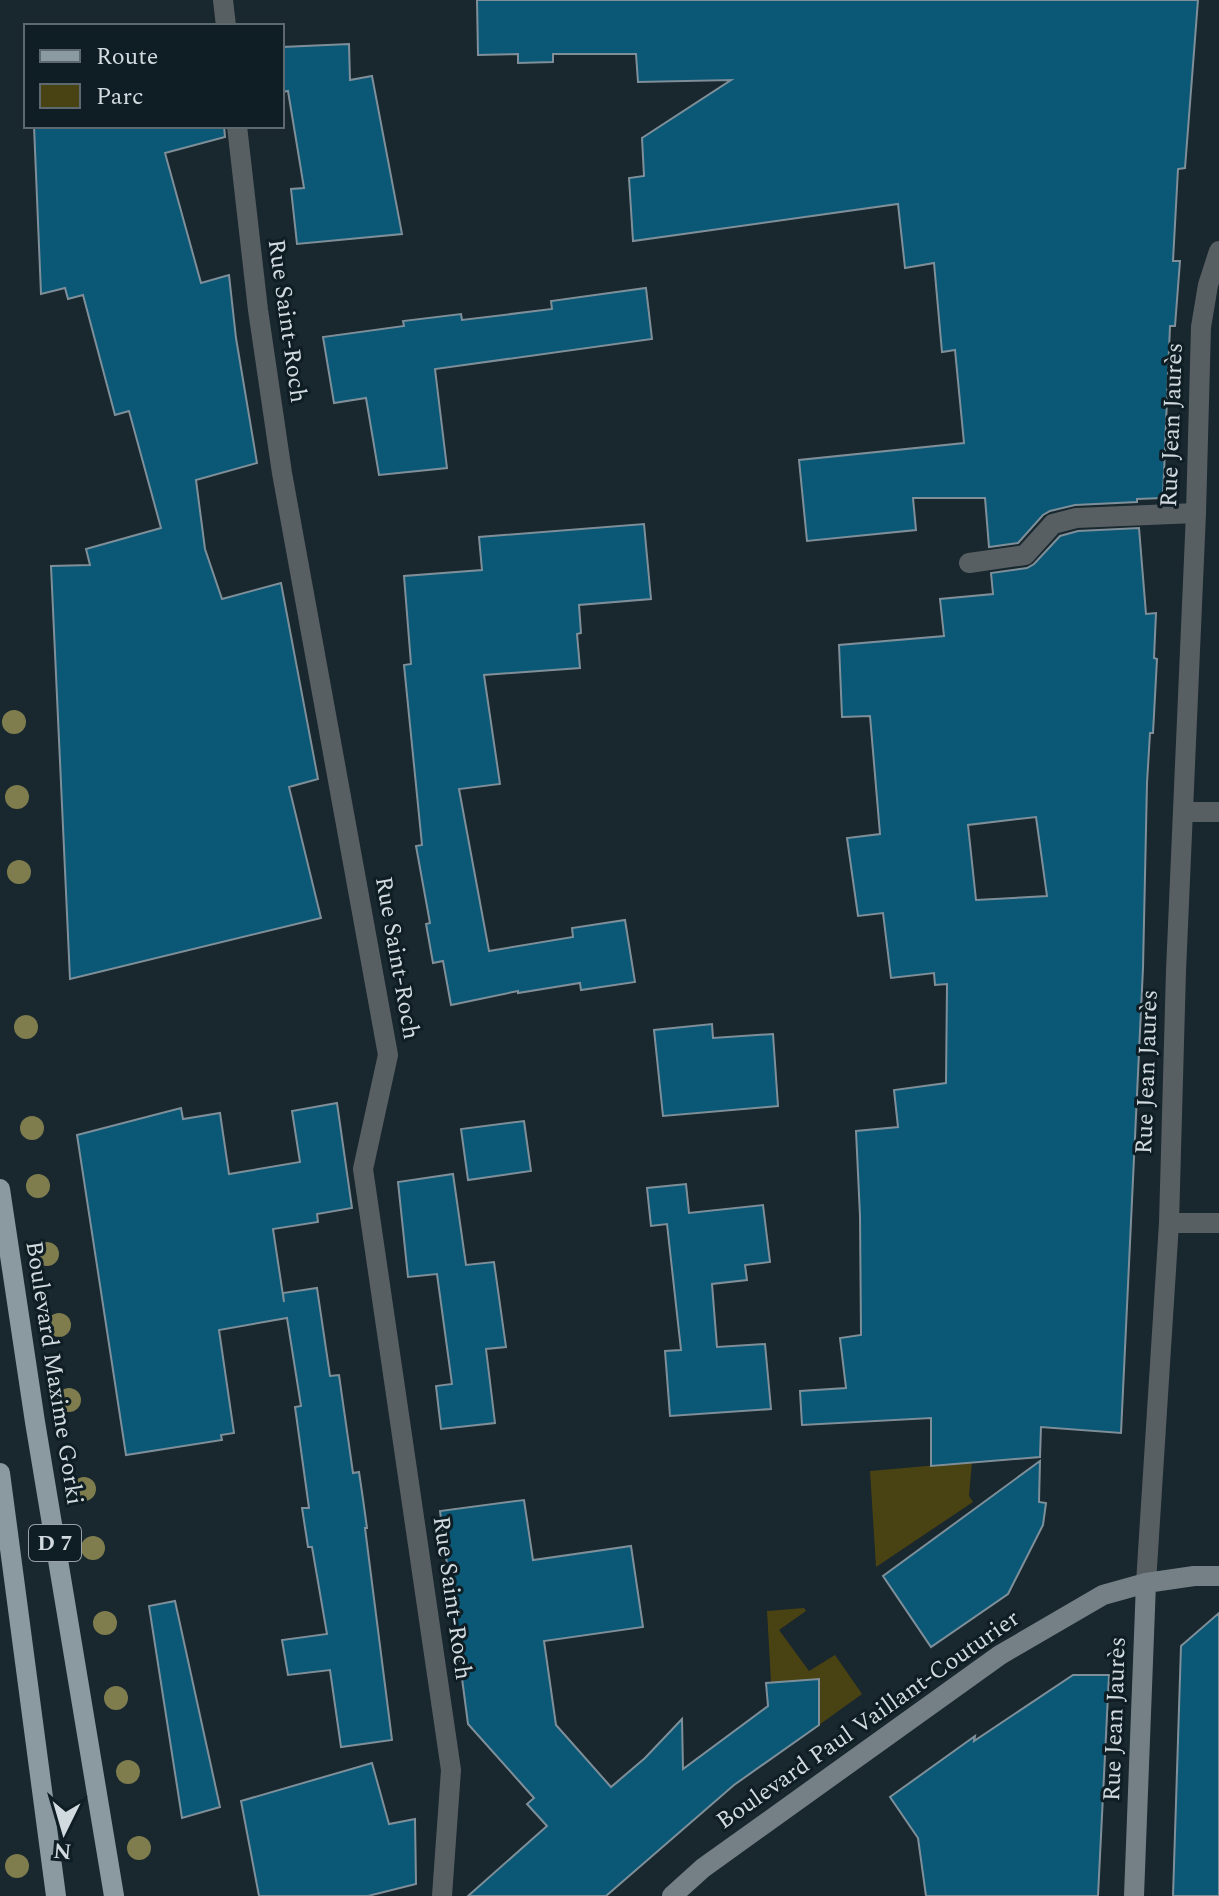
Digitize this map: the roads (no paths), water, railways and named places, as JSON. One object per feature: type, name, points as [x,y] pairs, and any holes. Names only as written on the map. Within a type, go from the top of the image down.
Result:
[{"type":"main road","name":"Boulevard Maxime Gorki","points":[[0,1189],[35,1422],[114,1896]]},
{"type":"main road","name":"D 7","points":[[0,1473],[56,1896]]},
{"type":"main road","name":"Boulevard Paul Vaillant-Couturier","points":[[672,1896],[703,1868],[1000,1655],[1103,1595],[1146,1583],[1219,1576]]},
{"type":"main road","name":"Rue Jean Jaurès","points":[[1134,1896],[1146,1583]]},
{"type":"street","points":[[223,0],[226,24]]},
{"type":"street","name":"Rue Saint-Roch","points":[[237,128],[258,310],[282,473],[388,1055],[363,1169],[451,1770],[442,1896]]},
{"type":"street","name":"Rue Jean Jaurès","points":[[1146,1583],[1169,1223],[1201,327],[1208,285],[1219,251]]},
{"type":"street","points":[[969,563],[1025,555],[1053,524],[1076,518],[1196,513]]},
{"type":"street","points":[[1183,812],[1219,812]]},
{"type":"street","points":[[1169,1223],[1219,1223]]}]
